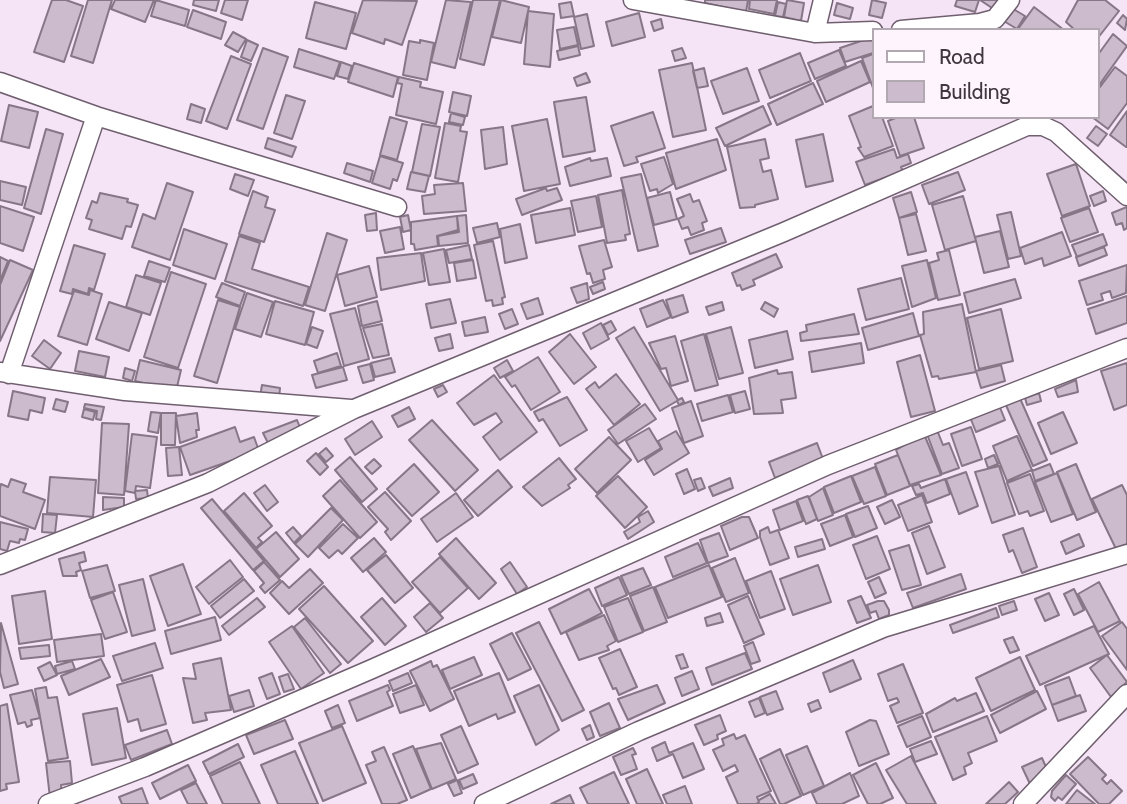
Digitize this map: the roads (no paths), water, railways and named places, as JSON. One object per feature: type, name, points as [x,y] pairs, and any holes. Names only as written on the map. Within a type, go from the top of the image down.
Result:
[{"type":"street","points":[[633,0],[815,33],[872,31]]},
{"type":"street","points":[[815,33],[823,0]]},
{"type":"street","points":[[924,28],[995,19],[1010,0]]},
{"type":"street","points":[[0,82],[96,116],[397,207]]},
{"type":"street","points":[[96,116],[5,373],[125,391],[354,409]]},
{"type":"street","points":[[0,565],[208,483],[354,409],[784,232],[1027,126],[1042,126],[1056,132],[1127,196]]},
{"type":"street","points":[[48,804],[145,767],[334,685],[828,465],[1127,348]]},
{"type":"street","points":[[484,804],[639,731],[883,628],[1127,554]]},
{"type":"street","points":[[1023,804],[1127,694]]}]
